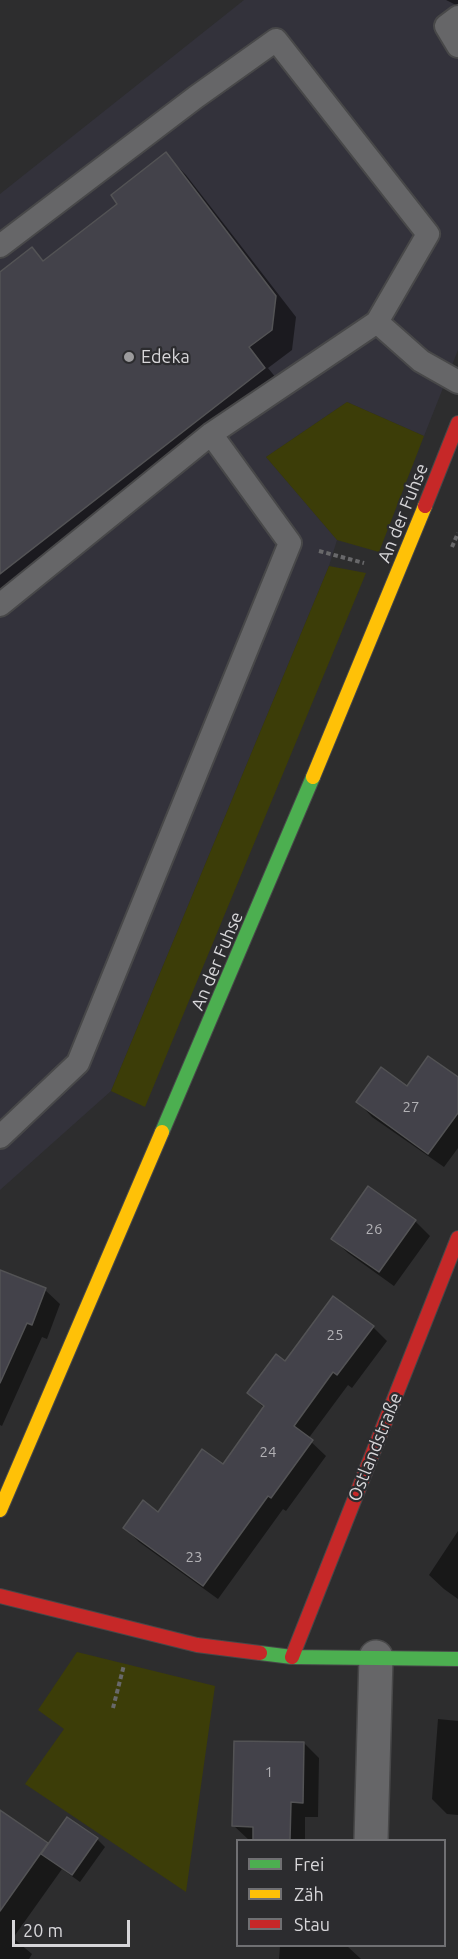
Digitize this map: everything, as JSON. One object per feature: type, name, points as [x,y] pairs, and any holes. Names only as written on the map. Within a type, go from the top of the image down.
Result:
[{"type":"street","name":"An der Fuhse","points":[[0,1510],[222,996],[395,583],[458,423]]},
{"type":"street","name":"Ostlandstraße","points":[[292,1657],[458,1238]]},
{"type":"street","points":[[0,1596],[197,1645],[292,1657],[458,1659]]},
{"type":"street","points":[[370,1839],[376,1657]]},
{"type":"lane","points":[[458,17],[446,26],[458,46]]},
{"type":"lane","points":[[0,246],[196,97],[276,40],[428,234],[377,322],[211,434],[0,605]]},
{"type":"lane","points":[[377,322],[421,361],[458,382]]},
{"type":"lane","points":[[0,1137],[78,1063],[290,543],[211,434]]},
{"type":"path","points":[[113,1708],[133,1629]]},
{"type":"shaded area","points":[[244,0],[458,0],[458,350],[424,436],[347,402],[266,457],[337,540],[329,566],[111,1091],[0,1190],[0,194]]},
{"type":"shaded area","points":[[347,402],[424,436],[379,552],[337,540],[266,457]]},
{"type":"shaded area","points":[[329,566],[366,573],[145,1107],[111,1091]]},
{"type":"shaded area","points":[[77,1652],[215,1686],[186,1892],[25,1784],[64,1729],[38,1710]]},
{"type":"building","name":"Edeka","points":[[166,152],[276,296],[272,330],[249,347],[265,368],[0,574],[0,272],[32,247],[43,261],[117,204],[111,195]]},
{"type":"building","points":[[428,1056],[458,1077],[458,1113],[428,1154],[356,1102],[381,1067],[407,1086]]},
{"type":"building","points":[[368,1186],[416,1220],[379,1272],[331,1239]]},
{"type":"building","points":[[0,1270],[46,1288],[32,1325],[27,1323],[0,1383]]},
{"type":"building","points":[[333,1296],[374,1326],[337,1375],[333,1372],[294,1426],[313,1440],[271,1498],[268,1496],[203,1586],[123,1528],[143,1500],[158,1512],[202,1449],[223,1464],[264,1406],[247,1393],[276,1354],[285,1361]]},
{"type":"building","points":[[234,1741],[304,1742],[303,1803],[291,1802],[290,1839],[253,1839],[253,1827],[232,1826]]},
{"type":"building","points":[[0,1810],[48,1843],[0,1911]]},
{"type":"building","points":[[67,1817],[98,1838],[72,1875],[41,1854]]},
{"type":"traffic: fast","points":[[162,1132],[313,777]]},
{"type":"traffic: fast","points":[[260,1653],[292,1657],[458,1659]]},
{"type":"traffic: slow","points":[[313,777],[425,506]]},
{"type":"traffic: slow","points":[[0,1510],[162,1132]]},
{"type":"traffic: jam","points":[[425,506],[458,423]]},
{"type":"traffic: jam","points":[[292,1657],[458,1238]]},
{"type":"traffic: jam","points":[[0,1596],[197,1645],[260,1653]]},
{"type":"place","name":"Edeka","points":[[129,357]]}]
